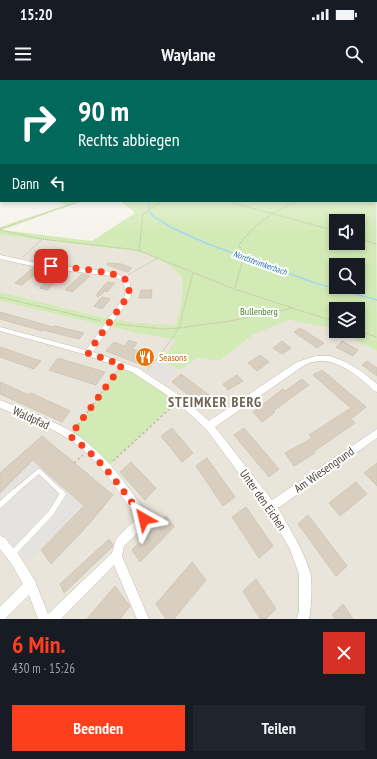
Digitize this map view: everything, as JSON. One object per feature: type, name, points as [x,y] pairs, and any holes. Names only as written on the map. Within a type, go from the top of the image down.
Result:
[{"type":"street","points":[[0,258],[18,262],[113,274],[123,278],[127,282],[130,288],[128,296],[88,353]]},
{"type":"street","name":"Unter den Eichen","points":[[0,329],[88,353],[143,374],[180,399],[209,426],[271,507],[293,544],[305,574],[306,611],[303,619]]},
{"type":"street","points":[[209,426],[300,364],[315,358],[323,357],[339,361],[363,377],[377,389]]},
{"type":"street","name":"Waldpfad","points":[[0,404],[70,436],[88,450],[106,468],[144,519],[120,543],[116,556],[52,619]]},
{"type":"street","name":"Am Wiesengrund","points":[[271,507],[377,433]]},
{"type":"street","points":[[0,540],[12,554],[31,584],[44,619]]},
{"type":"street","points":[[116,556],[143,619]]},
{"type":"street","points":[[0,615],[31,584]]},
{"type":"lane","points":[[0,505],[39,471],[63,494],[51,513],[12,554]]},
{"type":"path","points":[[0,230],[77,202]]},
{"type":"path","points":[[138,250],[141,243],[142,216],[161,202]]},
{"type":"path","points":[[230,202],[329,229]]},
{"type":"path","points":[[234,289],[244,257],[239,245],[243,239],[255,226],[282,207],[295,202]]},
{"type":"path","points":[[0,230],[41,239],[138,250],[234,289],[329,320]]},
{"type":"path","points":[[18,262],[41,239]]},
{"type":"path","points":[[365,240],[377,244]]},
{"type":"path","points":[[123,278],[158,257]]},
{"type":"path","points":[[143,374],[159,357],[179,328],[194,272]]},
{"type":"path","points":[[0,297],[109,323],[162,329],[230,321],[293,308]]},
{"type":"path","points":[[365,333],[377,337]]},
{"type":"path","points":[[70,436],[122,365]]},
{"type":"path","points":[[106,468],[180,399]]},
{"type":"path","points":[[74,463],[88,450]]},
{"type":"shaded area","points":[[0,235],[134,251],[153,257],[171,266],[177,270],[183,288],[183,302],[176,325],[131,322],[92,315],[0,292]]},
{"type":"shaded area","points":[[0,301],[136,333],[177,340],[197,358],[219,361],[254,334],[289,320],[329,328],[329,338],[352,338],[377,351],[377,619],[0,619]]},
{"type":"shaded area","points":[[158,360],[178,371],[167,383],[147,371]]},
{"type":"shaded area","points":[[32,460],[84,505],[30,562],[0,532],[0,493]]},
{"type":"green space","name":"Bullenberg","points":[[60,202],[80,202],[2,230],[92,241],[135,213],[122,202],[376,202],[377,351],[352,338],[365,338],[365,302],[329,302],[329,328],[289,320],[254,334],[219,361],[197,358],[180,370],[162,360],[176,340],[136,333],[0,301],[0,292],[92,315],[131,322],[176,325],[181,308],[183,294],[182,284],[179,275],[173,268],[163,262],[134,251],[0,235],[0,227],[65,205]]},
{"type":"green space","points":[[122,365],[179,399],[106,468],[70,436]]},
{"type":"building","points":[[108,263],[121,264],[132,268],[128,272],[107,265]]},
{"type":"building","points":[[33,268],[40,270],[22,285],[15,283]]},
{"type":"building","points":[[58,271],[65,273],[47,290],[40,288]]},
{"type":"building","points":[[82,274],[90,276],[72,292],[65,290]]},
{"type":"building","points":[[107,282],[115,283],[107,292],[105,291],[98,297],[96,295]]},
{"type":"building","points":[[141,290],[152,290],[151,298],[139,298]]},
{"type":"building","points":[[102,297],[110,299],[102,309],[94,306]]},
{"type":"building","points":[[0,312],[53,327],[55,326],[84,333],[79,339],[42,331],[0,319]]},
{"type":"building","points":[[300,328],[324,343],[317,348],[294,332]]},
{"type":"building","points":[[129,340],[137,343],[132,349],[154,357],[147,367],[106,351],[114,342],[124,346]]},
{"type":"building","points":[[282,341],[291,348],[282,354],[273,348]]},
{"type":"building","points":[[342,341],[358,350],[353,356],[336,347]]},
{"type":"building","points":[[0,347],[41,361],[34,369],[0,357]]},
{"type":"building","points":[[260,355],[269,362],[257,371],[248,363]]},
{"type":"building","points":[[58,358],[105,372],[96,385],[49,370]]},
{"type":"building","points":[[367,361],[377,368],[377,376],[362,365]]},
{"type":"building","points":[[322,370],[366,407],[351,419],[355,423],[313,452],[315,453],[294,466],[285,453],[312,438],[309,435],[351,408],[313,375]]},
{"type":"building","points":[[181,374],[213,398],[204,407],[172,382]]},
{"type":"building","points":[[237,375],[243,381],[228,390],[223,384]]},
{"type":"building","points":[[302,379],[309,385],[273,411],[275,412],[262,422],[253,412],[283,389],[285,391]]},
{"type":"building","points":[[0,382],[29,395],[31,393],[70,411],[62,422],[0,394]]},
{"type":"building","points":[[172,428],[193,453],[182,462],[161,436]]},
{"type":"building","points":[[244,428],[279,469],[269,477],[234,435]]},
{"type":"building","points":[[42,436],[113,495],[89,524],[51,564],[41,550],[84,506],[33,460],[0,493],[0,473]]},
{"type":"building","points":[[207,458],[235,497],[223,506],[196,466]]},
{"type":"building","points":[[131,462],[156,488],[145,500],[120,472]]},
{"type":"building","points":[[377,463],[377,486],[364,473]]},
{"type":"building","points":[[356,482],[367,494],[340,516],[329,503]]},
{"type":"building","points":[[246,507],[273,546],[259,558],[232,517]]},
{"type":"building","points":[[308,515],[347,566],[336,576],[298,524]]},
{"type":"building","points":[[166,516],[174,527],[140,562],[132,550]]},
{"type":"building","points":[[109,539],[113,545],[112,547],[64,593],[60,584]]},
{"type":"building","points":[[192,562],[206,580],[174,619],[166,619],[156,604]]},
{"type":"building","points":[[256,579],[276,609],[266,619],[260,619],[243,591]]},
{"type":"building","points":[[115,586],[130,606],[120,619],[87,619]]},
{"type":"building","points":[[343,604],[353,619],[335,619],[332,615]]},
{"type":"waterway","name":"Nordsteimkerbach","points":[[149,202],[149,208]]},
{"type":"waterway","name":"Nordsteimkerbach","points":[[149,211],[153,216],[172,228],[208,244],[315,283],[377,300]]},
{"type":"place","name":"Seasons","points":[[145,357]]},
{"type":"district","name":"STEIMKER BERG","points":[[215,402]]},
{"type":"route","points":[[51,266],[92,270],[113,274],[123,278],[130,288],[128,296],[88,353],[122,365],[70,436],[83,445],[106,468],[144,519]]}]
